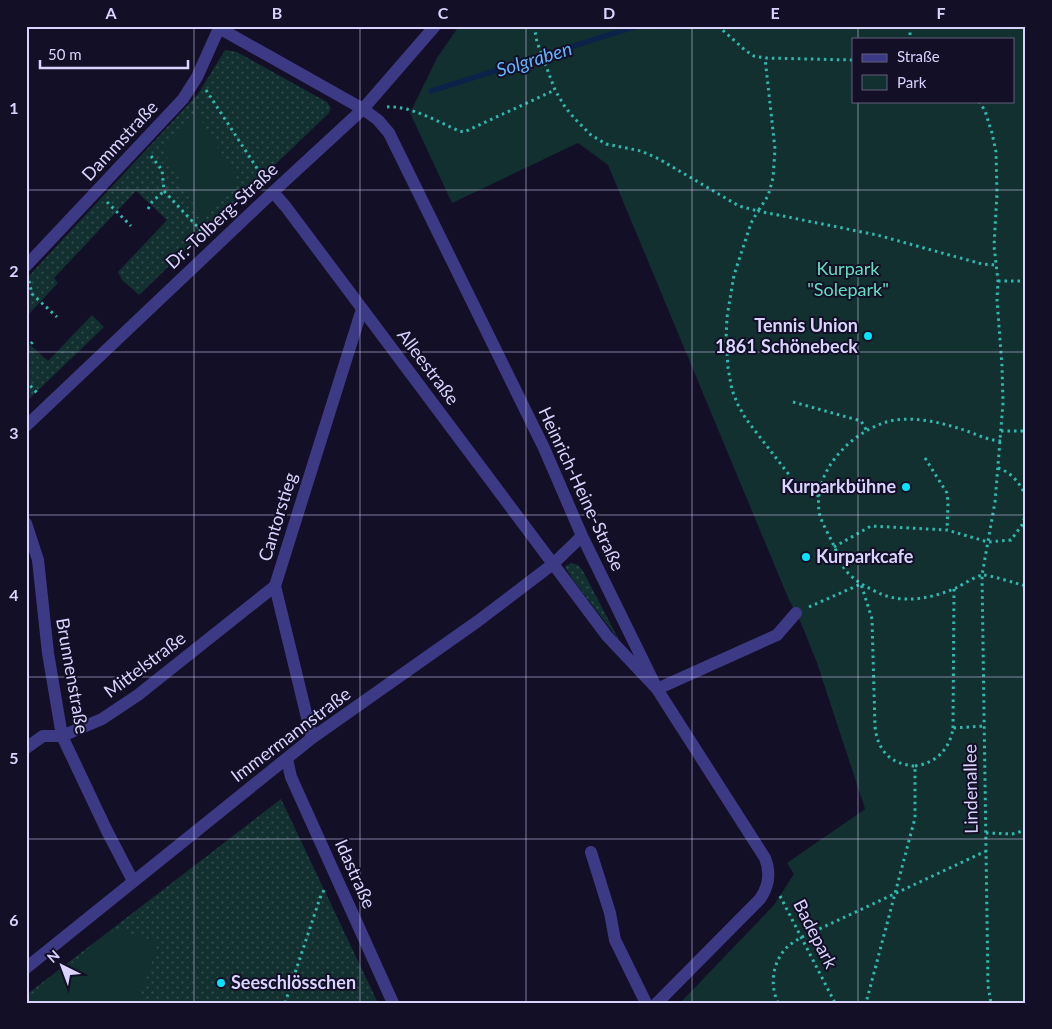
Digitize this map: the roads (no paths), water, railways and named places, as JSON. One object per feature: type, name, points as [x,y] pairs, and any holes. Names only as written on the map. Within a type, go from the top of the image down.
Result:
[{"type":"street","name":"Dr.-Tolberg-Straße","points":[[26,426],[215,246],[363,109],[435,26]]},
{"type":"street","name":"Heinrich-Heine-Straße","points":[[219,27],[363,109],[378,120],[389,133],[544,448],[582,536],[657,689],[766,858],[769,879],[766,891],[760,899],[657,1003]]},
{"type":"street","name":"Dammstraße","points":[[27,272],[97,190],[183,99],[197,77],[219,27]]},
{"type":"street","name":"Alleestraße","points":[[273,192],[607,636],[657,689]]},
{"type":"street","name":"Cantorstieg","points":[[312,738],[275,586],[362,308]]},
{"type":"street","name":"Brunnenstraße","points":[[26,523],[38,560],[48,653],[62,736],[133,882]]},
{"type":"street","name":"Immermannstraße","points":[[26,968],[312,738],[478,621],[553,564],[582,536]]},
{"type":"street","name":"Mittelstraße","points":[[26,748],[43,736],[62,736],[102,719],[138,695],[275,586]]},
{"type":"street","points":[[657,689],[776,635],[796,613]]},
{"type":"street","name":"Idastraße","points":[[287,759],[292,777],[393,1003]]},
{"type":"street","points":[[591,852],[610,914],[615,940],[646,1003]]},
{"type":"waterway","name":"Solgraben","points":[[431,91],[637,26]]},
{"type":"place","name":"Tennis Union 1861 Schönebeck","points":[[868,336]]},
{"type":"place","name":"Kurparkbühne","points":[[906,487]]},
{"type":"place","name":"Kurparkcafe","points":[[806,557]]},
{"type":"place","name":"Seeschlösschen","points":[[221,983]]},
{"type":"park label","name":"Kurpark \"Solepark\"","points":[[848,279]]}]
